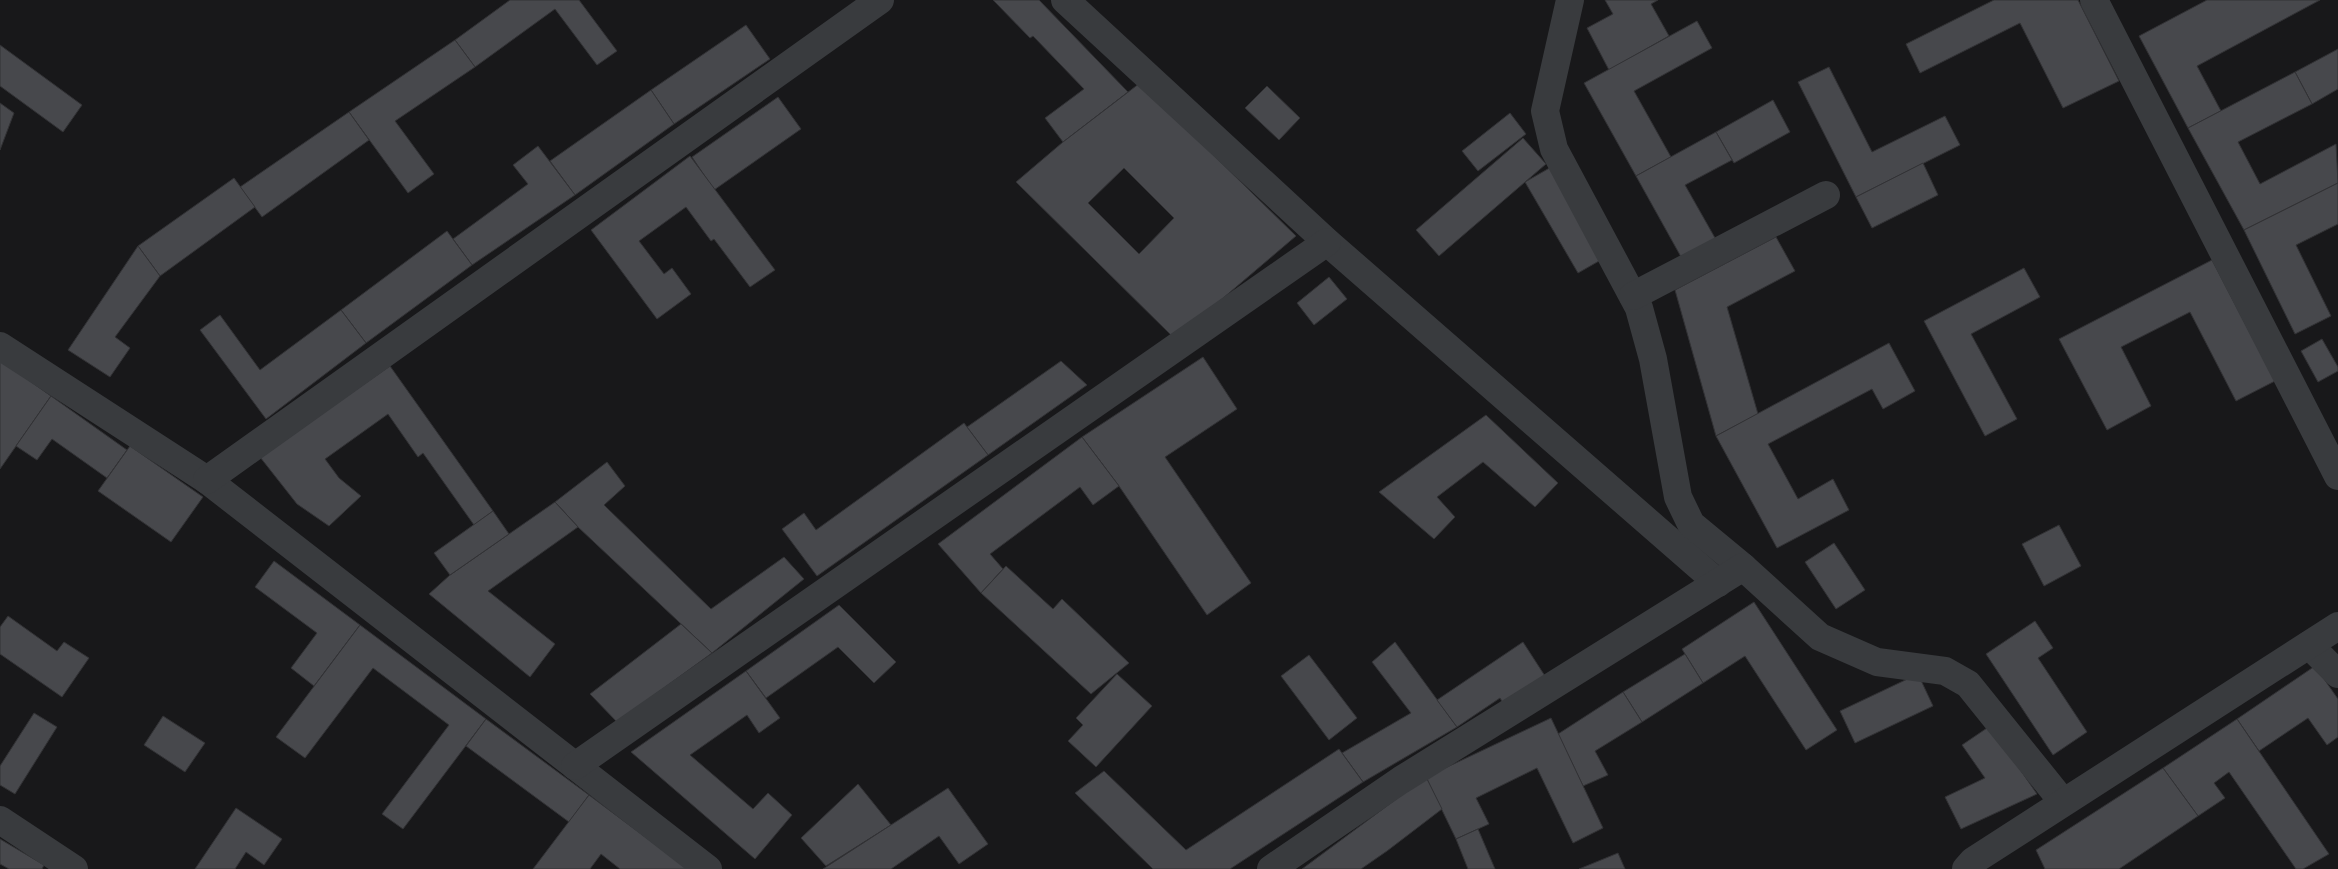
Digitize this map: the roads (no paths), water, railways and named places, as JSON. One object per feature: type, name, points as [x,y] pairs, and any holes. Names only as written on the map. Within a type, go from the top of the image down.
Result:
[{"type":"street","points":[[207,480],[880,0]]},
{"type":"street","points":[[1065,0],[1327,242],[1718,583]]},
{"type":"street","points":[[1570,0],[1545,111],[1554,149],[1639,308],[1653,360],[1678,497],[1691,524],[1743,567],[1820,637],[1877,662],[1945,671],[1968,684],[2063,802]]},
{"type":"street","points":[[2094,0],[2338,476]]},
{"type":"street","points":[[1633,296],[1826,195]]},
{"type":"street","points":[[575,766],[1327,242]]},
{"type":"street","points":[[0,346],[207,480],[708,869]]},
{"type":"street","points":[[1271,869],[1401,780],[1743,567]]},
{"type":"street","points":[[1966,869],[1973,862],[2063,802],[2338,626]]},
{"type":"street","points":[[2308,645],[2338,674]]},
{"type":"street","points":[[0,820],[74,869]]}]
